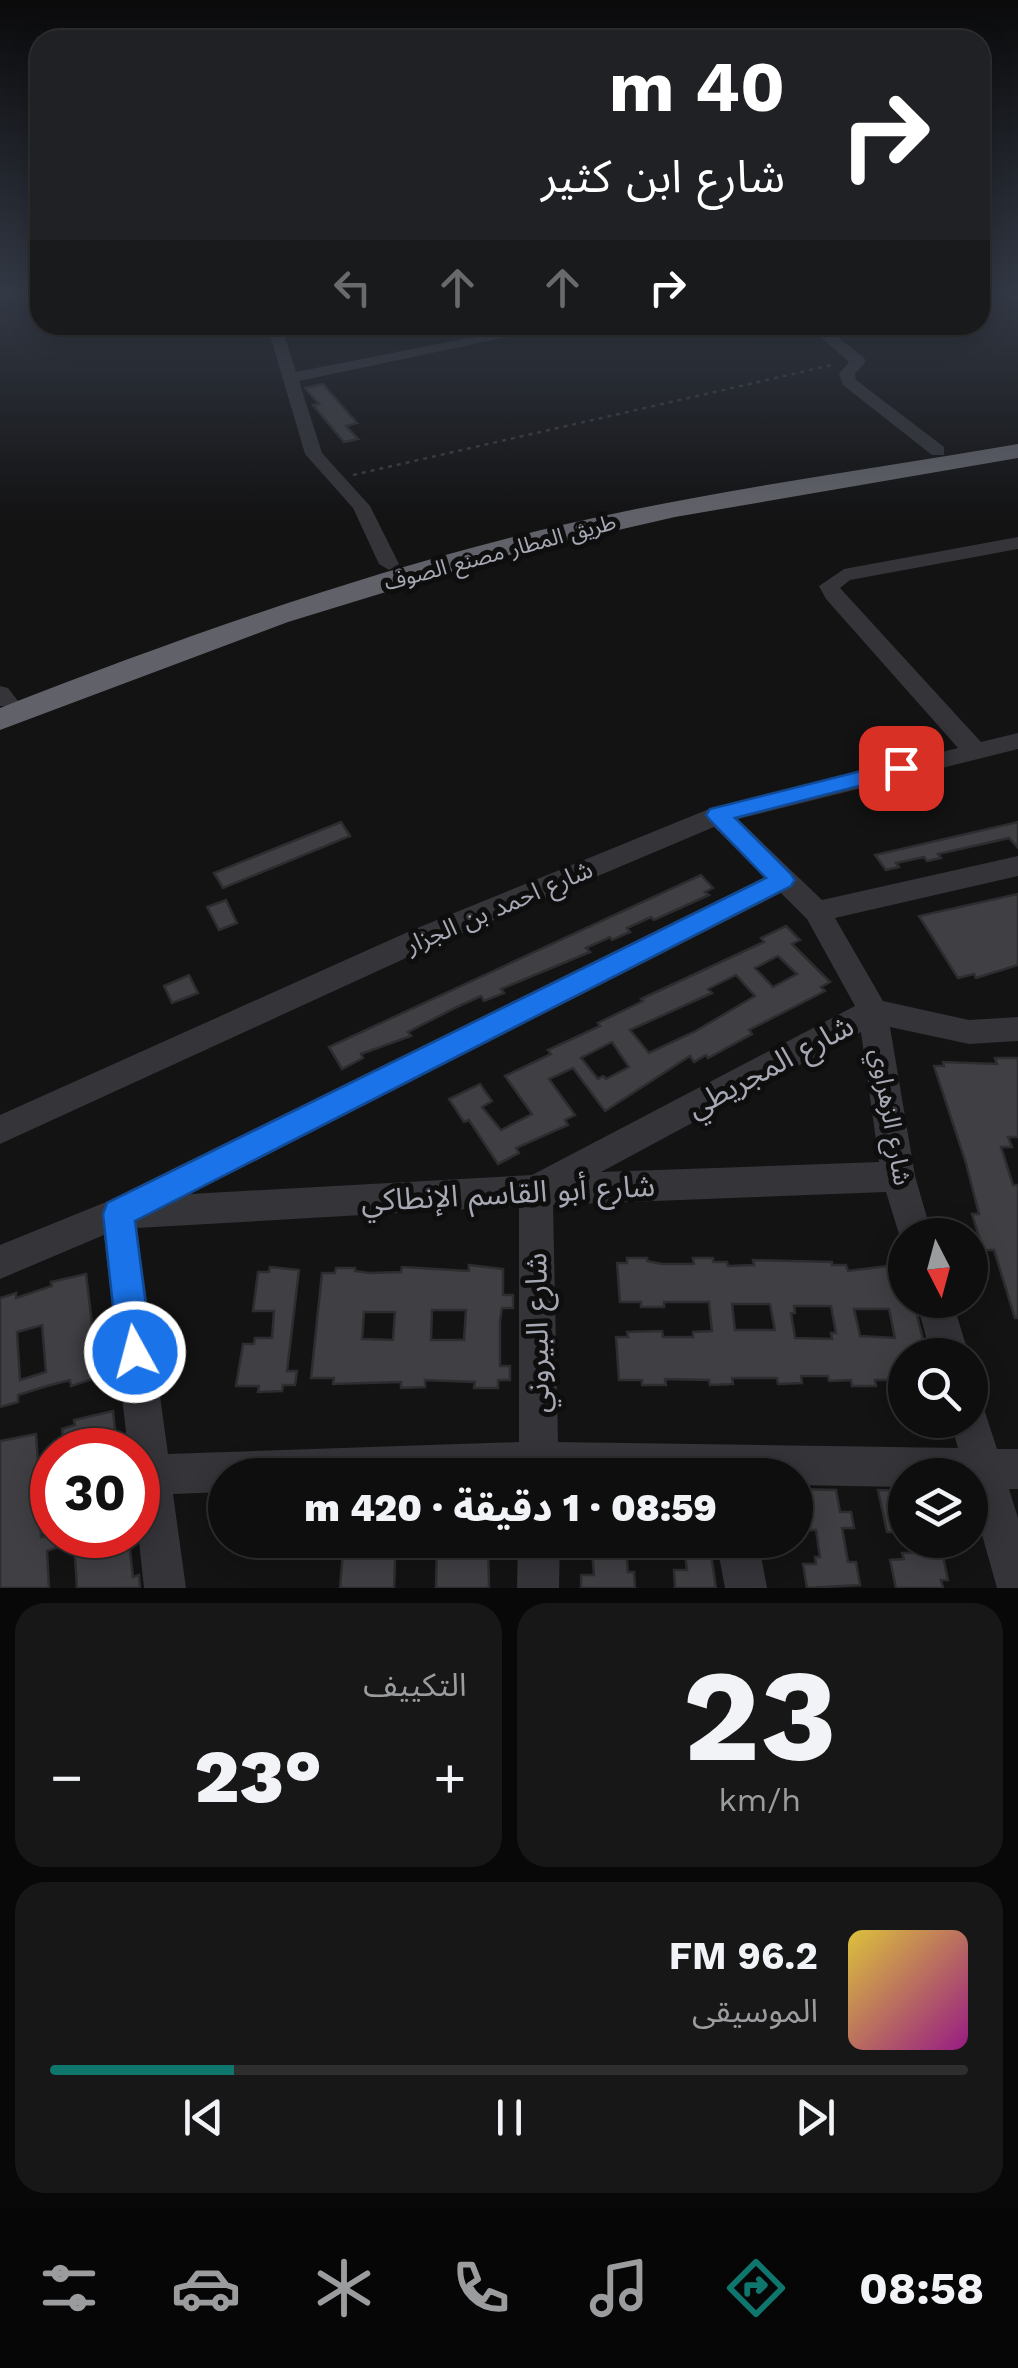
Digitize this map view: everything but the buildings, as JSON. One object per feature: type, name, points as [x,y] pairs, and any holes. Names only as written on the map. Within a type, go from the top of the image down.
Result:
[{"type":"highway","name":"طريق المطار مصنع الصوف","points":[[2,705],[172,636],[389,564],[609,509],[1018,437]]},
{"type":"highway","name":"طريق المطار مصنع الصوف","points":[[2,705],[484,552],[653,514],[1018,451]]},
{"type":"street","points":[[287,368],[314,454],[372,524],[389,564]]},
{"type":"street","points":[[290,378],[340,368]]},
{"type":"street","points":[[852,368],[847,374],[850,382],[938,450]]},
{"type":"street","points":[[974,750],[828,586],[844,575],[1018,543]]},
{"type":"street","name":"شارع احمد بن الجزار","points":[[0,1130],[420,939],[718,815],[1018,740]]},
{"type":"street","name":"شارع الزهراوي","points":[[718,815],[818,912],[873,1011],[898,1176],[910,1218]]},
{"type":"street","points":[[818,912],[1018,866]]},
{"type":"street","points":[[0,1262],[118,1214],[782,880]]},
{"type":"street","name":"شارع المجريطي","points":[[536,1190],[873,1011],[969,1032],[1018,1029]]},
{"type":"street","name":"شارع أبو القاسم الإنطاكي","points":[[118,1214],[536,1190],[898,1176]]},
{"type":"street","name":"شارع البيروني","points":[[536,1190],[539,1458]]},
{"type":"street","points":[[118,1214],[144,1428]]},
{"type":"street","points":[[980,1438],[1000,1469],[1018,1588]]},
{"type":"street","points":[[813,1469],[1000,1469]]},
{"type":"street","points":[[160,1475],[208,1474]]},
{"type":"street","points":[[160,1550],[165,1588]]},
{"type":"street","points":[[538,1558],[538,1588]]},
{"type":"street","points":[[740,1558],[746,1588]]},
{"type":"path","points":[[337,478],[813,368]]},
{"type":"path","points":[[838,368],[847,374]]},
{"type":"route","points":[[135,1352],[118,1214],[782,880],[718,815],[901,768]]}]
